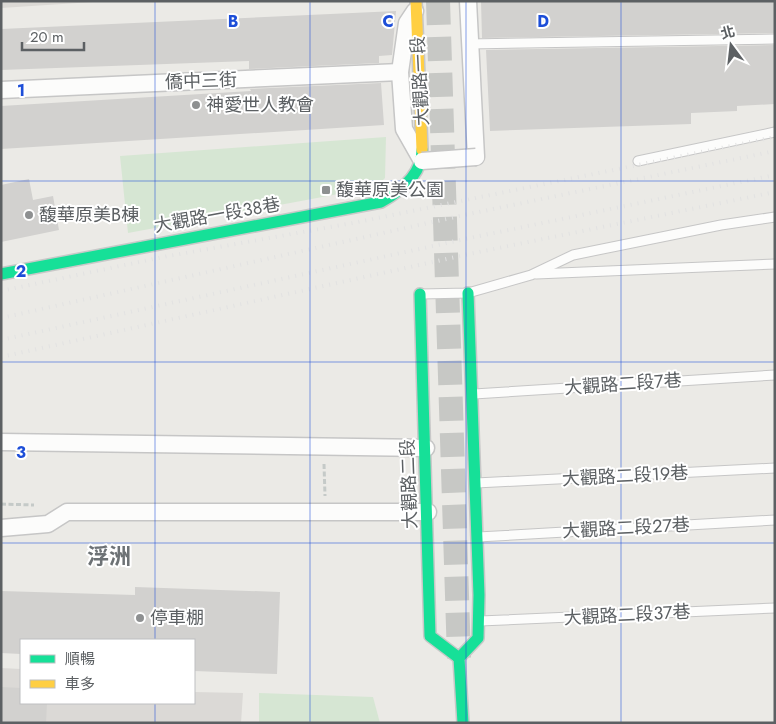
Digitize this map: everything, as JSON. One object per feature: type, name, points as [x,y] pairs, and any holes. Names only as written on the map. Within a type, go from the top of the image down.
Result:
[{"type":"street","points":[[416,5],[407,23],[400,72],[404,128],[422,161],[476,157],[468,1]]},
{"type":"street","name":"大觀路一段","points":[[416,5],[423,132],[422,161]]},
{"type":"street","name":"僑中三街","points":[[1,90],[400,72]]},
{"type":"street","name":"大觀路一段38巷","points":[[1,274],[381,202],[399,192],[422,161]]},
{"type":"street","points":[[464,723],[459,658],[478,638],[479,621],[476,484],[468,293]]},
{"type":"street","name":"大觀路二段","points":[[420,294],[428,512],[430,636],[459,658]]},
{"type":"street","points":[[1,442],[426,448]]},
{"type":"street","points":[[1,528],[48,524],[68,512],[428,512]]},
{"type":"lane","points":[[469,44],[775,39]]},
{"type":"lane","points":[[638,161],[775,132]]},
{"type":"lane","points":[[420,294],[468,293],[531,275],[573,255],[721,225],[775,217]]},
{"type":"lane","points":[[531,275],[775,264]]},
{"type":"lane","name":"大觀路二段7巷","points":[[472,394],[775,374]]},
{"type":"lane","name":"大觀路二段19巷","points":[[476,484],[775,468]]},
{"type":"lane","name":"大觀路二段27巷","points":[[477,537],[775,520]]},
{"type":"lane","name":"大觀路二段37巷","points":[[479,621],[775,608]]},
{"type":"path","points":[[324,446],[325,512]]},
{"type":"path","points":[[1,504],[40,505]]},
{"type":"shaded area","points":[[1,1],[108,1],[1,8]]},
{"type":"shaded area","points":[[1,668],[20,669],[20,704],[195,704],[195,692],[243,693],[241,723],[1,723]]},
{"type":"green space","points":[[386,137],[385,178],[376,187],[128,233],[120,156]]},
{"type":"green space","points":[[259,693],[373,697],[380,723],[259,723]]},
{"type":"building","points":[[481,1],[775,1],[775,33],[482,38]]},
{"type":"building","points":[[396,11],[392,55],[379,56],[379,63],[249,69],[249,61],[1,70],[1,29]]},
{"type":"building","points":[[775,45],[775,104],[737,106],[737,111],[691,113],[691,124],[490,131],[486,50]]},
{"type":"building","points":[[381,83],[384,125],[1,149],[1,106],[251,91],[250,89]]},
{"type":"building","name":"馥華原美B棟","points":[[29,179],[33,200],[53,196],[59,230],[1,242],[1,185]]},
{"type":"building","name":"停車棚","points":[[135,587],[280,592],[277,674],[195,671],[195,639],[20,639],[20,654],[1,653],[1,591],[135,595]]},
{"type":"building","points":[[1,687],[20,688],[20,704],[47,704],[46,723],[1,723]]},
{"type":"tunnel","points":[[438,1],[459,658]]},
{"type":"railway","points":[[1,291],[163,257],[353,223],[775,137]]},
{"type":"railway","points":[[1,318],[464,215],[775,151]]},
{"type":"railway","points":[[1,340],[465,239],[775,175]]},
{"type":"railway","points":[[1,357],[469,254],[775,192]]},
{"type":"traffic: fast","points":[[1,274],[381,202],[396,193],[409,181],[418,167],[422,150]]},
{"type":"traffic: fast","points":[[463,723],[459,658],[478,638],[479,595],[468,293]]},
{"type":"traffic: fast","points":[[420,294],[430,636],[459,658]]},
{"type":"traffic: slow","points":[[416,1],[422,150]]},
{"type":"place","name":"神愛世人教會","points":[[196,105]]},
{"type":"place","name":"馥華原美公園","points":[[326,190]]},
{"type":"place","name":"馥華原美B棟","points":[[29,215]]},
{"type":"place","name":"停車棚","points":[[140,618]]},
{"type":"district","name":"浮洲","points":[[109,556]]}]
